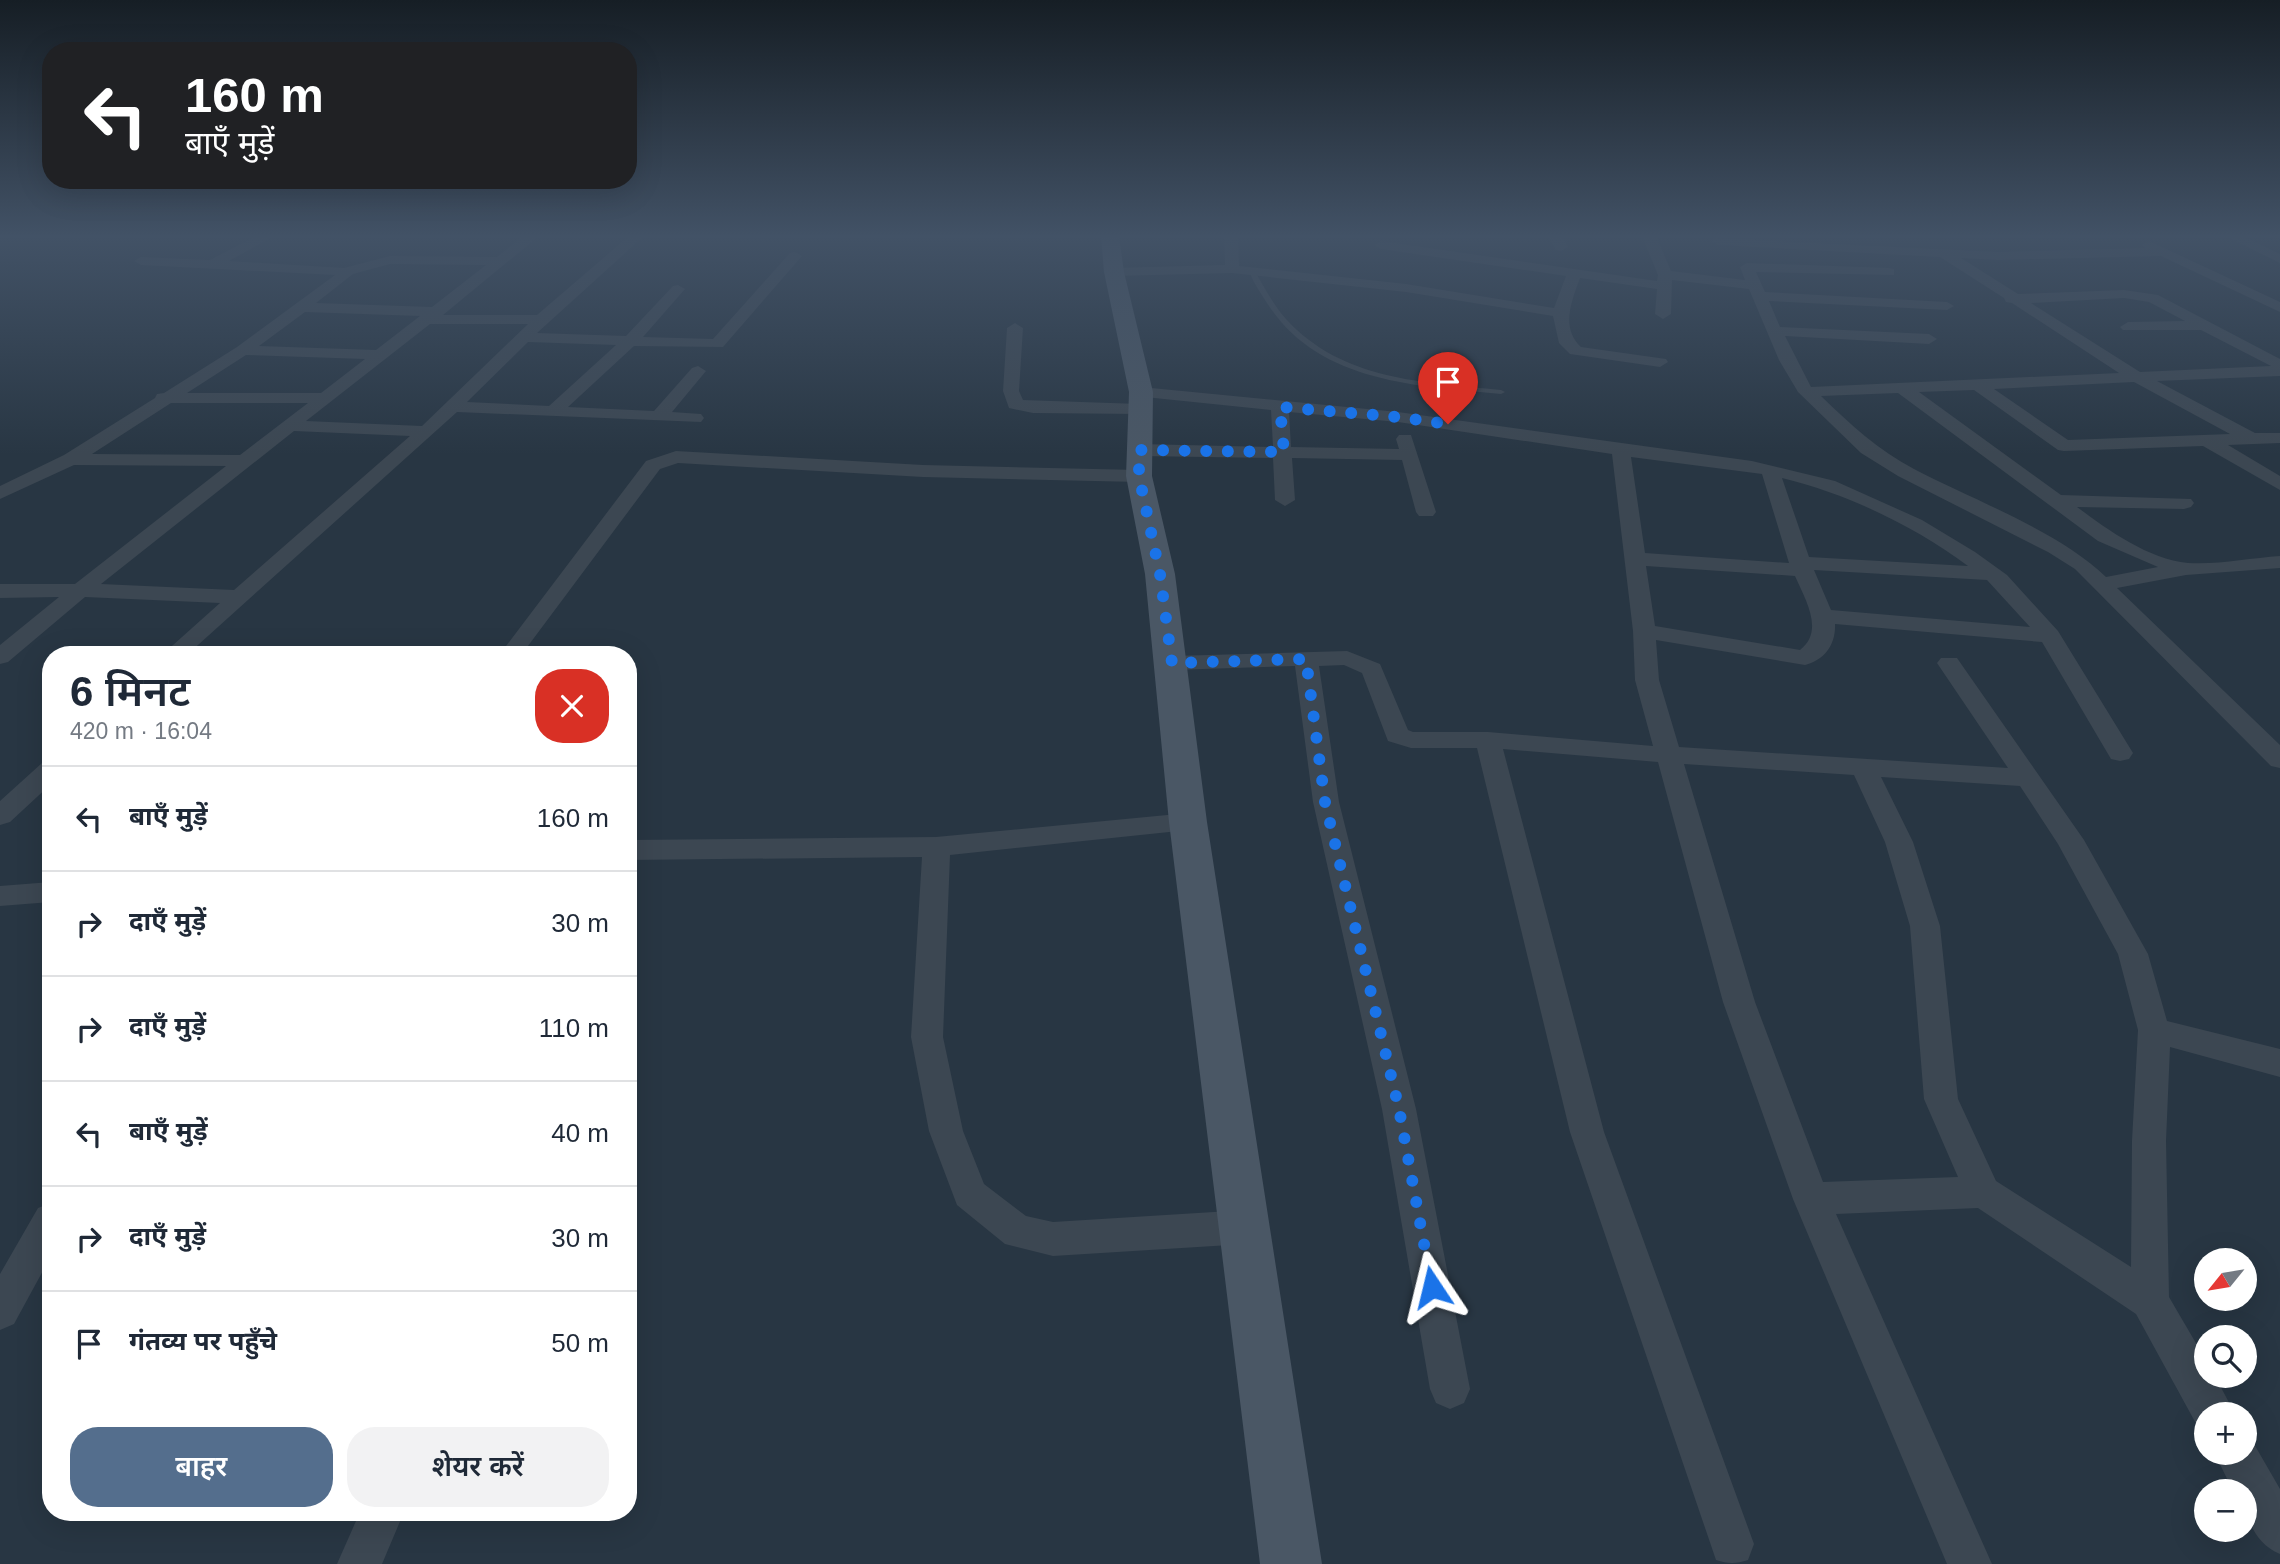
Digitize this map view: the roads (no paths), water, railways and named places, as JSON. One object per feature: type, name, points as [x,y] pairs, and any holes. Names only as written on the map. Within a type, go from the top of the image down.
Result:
[{"type":"street","points":[[0,494],[71,459],[163,398],[243,350],[299,309]]},
{"type":"street","points":[[331,309],[541,320]]},
{"type":"street","points":[[0,657],[80,590],[441,309]]},
{"type":"street","points":[[184,646],[453,407],[554,309]]},
{"type":"street","points":[[555,411],[631,340],[660,309]]},
{"type":"street","points":[[526,337],[708,344],[722,341],[749,309]]},
{"type":"street","points":[[1122,309],[1140,401],[1139,463],[1160,574],[1188,822],[1291,1564]]},
{"type":"street","points":[[1547,309],[1560,313]]},
{"type":"street","points":[[1561,309],[1567,343],[1577,351],[1660,362]]},
{"type":"street","points":[[1663,309],[1663,314]]},
{"type":"street","points":[[1765,309],[1787,360],[1806,392],[1867,449],[2055,548],[2082,565],[2280,760]]},
{"type":"street","points":[[2027,309],[2138,379],[2252,439]]},
{"type":"street","points":[[2175,309],[2280,365]]},
{"type":"street","points":[[2128,327],[2207,325]]},
{"type":"street","points":[[1015,328],[1011,391],[1015,404],[1033,408],[1140,401],[1280,407],[1398,417],[1770,470],[1808,480],[1881,509],[1928,532],[1993,575],[2050,636],[2120,753]]},
{"type":"street","points":[[1774,331],[1929,339]]},
{"type":"street","points":[[659,416],[693,371],[708,344]]},
{"type":"street","points":[[243,350],[381,355]]},
{"type":"street","points":[[1806,392],[2280,371]]},
{"type":"street","points":[[1978,385],[2064,446],[2280,438]]},
{"type":"street","points":[[1902,388],[2105,537],[2149,558],[2186,569]]},
{"type":"street","points":[[163,398],[326,398]]},
{"type":"street","points":[[453,407],[695,418]]},
{"type":"street","points":[[1280,407],[1286,500]]},
{"type":"street","points":[[1398,417],[1426,512]]},
{"type":"street","points":[[289,426],[425,431]]},
{"type":"street","points":[[2207,441],[2280,484]]},
{"type":"street","points":[[1621,450],[1644,631],[1647,680],[1739,1002],[1811,1199],[1970,1564]]},
{"type":"street","points":[[517,646],[653,465],[676,457],[923,471],[1139,463],[1284,452],[1409,455]]},
{"type":"street","points":[[71,459],[246,461]]},
{"type":"street","points":[[1644,631],[1805,659],[1819,647],[1824,633],[1823,616],[1801,567],[1770,470]]},
{"type":"street","points":[[2056,501],[2184,503]]},
{"type":"street","points":[[1635,559],[1993,575]]},
{"type":"street","points":[[2101,584],[2186,569],[2280,562]]},
{"type":"street","points":[[0,591],[80,590],[237,597]]},
{"type":"street","points":[[1823,616],[2050,636]]},
{"type":"street","points":[[1172,663],[1347,658],[1372,669],[1397,735],[1411,740],[1488,740],[1668,755],[2029,778]]},
{"type":"street","points":[[1306,659],[1325,802],[1399,1109],[1450,1389]]},
{"type":"street","points":[[1949,663],[2070,839],[2133,954],[2154,1030],[2149,1141],[2151,1301]]},
{"type":"street","points":[[2246,727],[2280,728]]},
{"type":"street","points":[[1488,740],[1587,1132],[1732,1544]]},
{"type":"street","points":[[1864,768],[1899,842],[1925,926],[1941,1099],[1983,1192],[2151,1301],[2207,1402]]},
{"type":"street","points":[[0,816],[42,777]]},
{"type":"street","points":[[637,850],[936,847],[1188,822]]},
{"type":"street","points":[[936,847],[928,1037],[946,1132],[970,1195],[1018,1232],[1053,1238],[1246,1227]]},
{"type":"street","points":[[0,896],[42,893]]},
{"type":"street","points":[[2154,1030],[2280,1063]]},
{"type":"street","points":[[1811,1199],[1983,1192]]},
{"type":"street","points":[[0,1311],[42,1236]]},
{"type":"street","points":[[2242,1465],[2280,1532]]},
{"type":"street","points":[[359,1564],[378,1521]]},
{"type":"lane","points":[[1277,309],[1289,326],[1327,355],[1352,369],[1386,379],[1501,392]]}]
